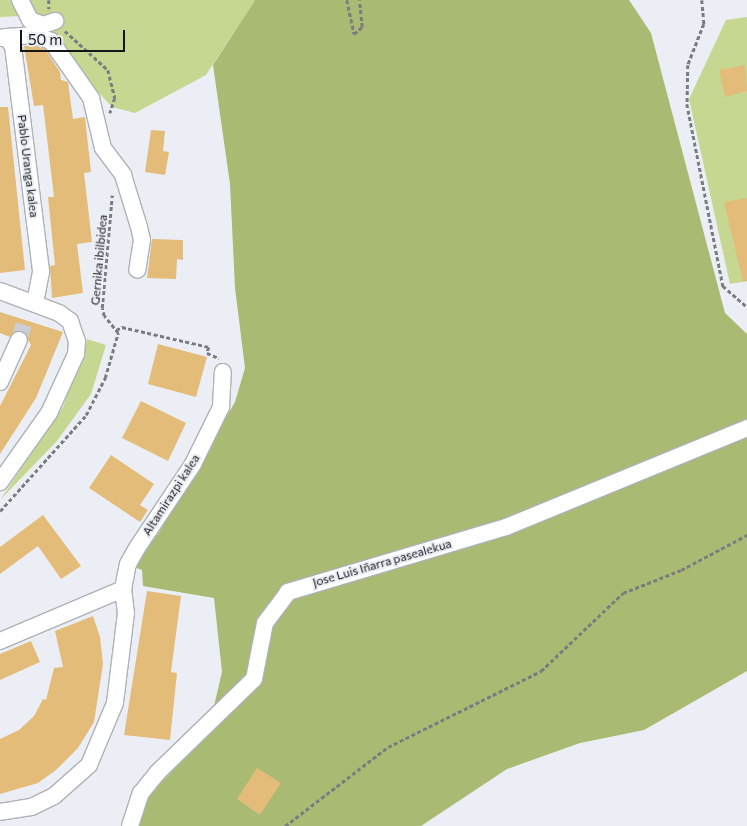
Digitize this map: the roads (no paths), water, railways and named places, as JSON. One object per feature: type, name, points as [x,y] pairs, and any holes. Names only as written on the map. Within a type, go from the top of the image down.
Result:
[{"type":"street","points":[[20,0],[30,20],[43,25],[55,20]]},
{"type":"street","points":[[3,38],[35,35],[51,41],[90,98],[103,148],[123,175],[139,227],[142,240],[136,270]]},
{"type":"street","name":"Pablo Uranga kalea","points":[[3,38],[13,46],[41,272],[35,303]]},
{"type":"street","points":[[0,291],[60,313],[74,328],[76,354],[49,413],[0,482]]},
{"type":"street","points":[[0,382],[19,340]]},
{"type":"street","name":"Altamirazpi kalea","points":[[123,589],[128,564],[193,464],[221,407],[223,372]]},
{"type":"street","name":"Jose Luis Iñarra pasealekua","points":[[130,826],[141,793],[157,773],[254,679],[265,623],[288,592],[506,527],[747,428]]},
{"type":"street","points":[[0,641],[123,589],[126,612],[115,703],[89,765],[54,796],[32,807],[0,812]]},
{"type":"tunnel","points":[[19,340],[25,320]]}]
